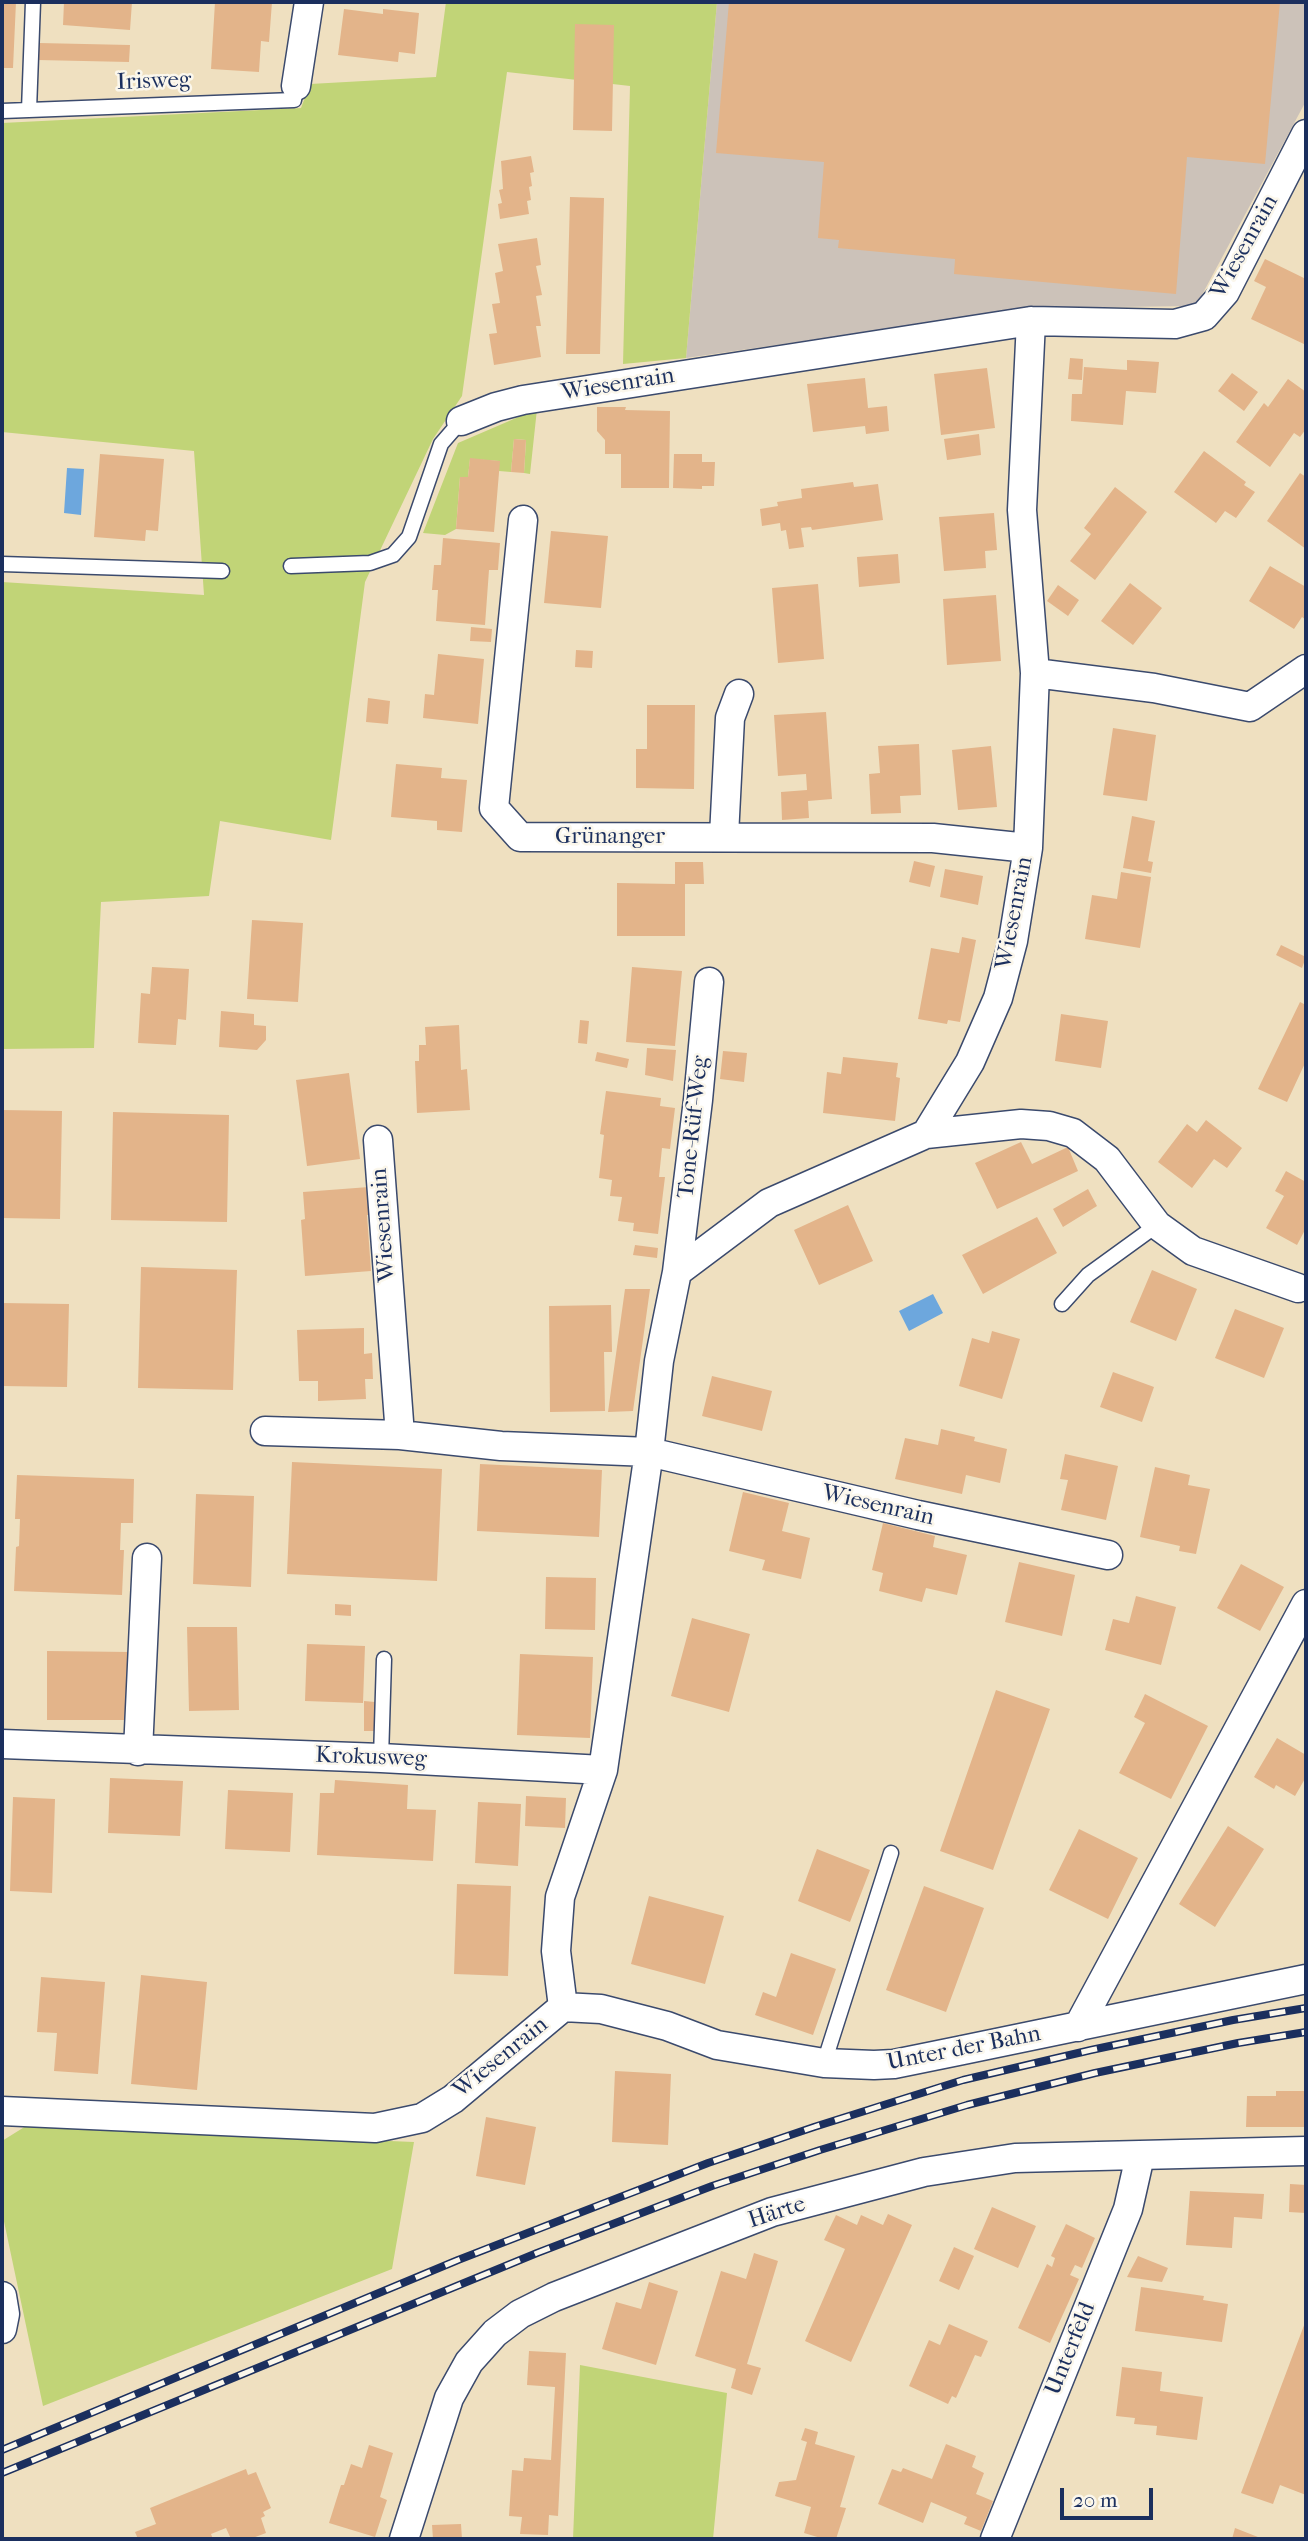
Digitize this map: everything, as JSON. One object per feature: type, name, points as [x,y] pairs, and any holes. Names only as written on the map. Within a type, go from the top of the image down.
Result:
[{"type":"street","points":[[296,86],[309,2]]},
{"type":"street","name":"Wiesenrain","points":[[461,421],[523,400],[1031,321],[1175,324],[1204,316],[1225,292],[1306,134]]},
{"type":"street","name":"Wiesenrain","points":[[926,1134],[970,1062],[998,998],[1013,941],[1028,848],[1035,673],[1022,510],[1031,321]]},
{"type":"street","name":"Grünanger","points":[[523,520],[494,807],[520,837],[933,838],[1028,848]]},
{"type":"street","points":[[1035,673],[1154,688],[1250,707],[1306,669]]},
{"type":"street","points":[[724,836],[730,718],[739,694]]},
{"type":"street","name":"Tone-Rüf-Weg","points":[[677,1272],[709,982]]},
{"type":"street","points":[[677,1272],[769,1203],[926,1134],[1021,1124],[1049,1126],[1073,1133],[1107,1159],[1157,1225],[1193,1251],[1302,1281]]},
{"type":"street","name":"Wiesenrain","points":[[378,1140],[400,1436]]},
{"type":"street","name":"Wiesenrain","points":[[2,2111],[375,2127],[422,2118],[453,2099],[563,2007],[556,1951],[560,1897],[603,1770],[649,1452],[659,1361],[677,1272]]},
{"type":"street","name":"Wiesenrain","points":[[265,1431],[400,1436],[502,1446],[649,1452],[918,1516],[1108,1555]]},
{"type":"street","points":[[138,1751],[147,1558]]},
{"type":"street","points":[[1077,2027],[1306,1604]]},
{"type":"street","name":"Krokusweg","points":[[2,1744],[381,1758],[603,1770]]},
{"type":"street","name":"Unter der Bahn","points":[[563,2007],[601,2009],[667,2026],[717,2045],[824,2063],[894,2064],[1306,1979]]},
{"type":"street","name":"Härte","points":[[404,2539],[449,2398],[469,2362],[495,2333],[520,2314],[554,2297],[772,2213],[868,2185],[978,2162],[1015,2158],[1306,2151]]},
{"type":"street","name":"Unterfeld","points":[[995,2539],[1128,2209],[1140,2156]]},
{"type":"street","points":[[2,2296],[5,2314],[2,2329]]},
{"type":"lane","points":[[29,110],[33,2]]},
{"type":"lane","name":"Irisweg","points":[[2,111],[295,100],[296,86]]},
{"type":"lane","name":"Wiesenrain","points":[[290,566],[370,563],[393,555],[409,537],[441,444],[461,421]]},
{"type":"lane","points":[[2,564],[222,571]]},
{"type":"lane","points":[[1062,1304],[1088,1275],[1157,1225]]},
{"type":"lane","points":[[381,1758],[384,1659]]},
{"type":"lane","points":[[824,2063],[891,1853]]},
{"type":"shaded area","points":[[717,2],[1306,2],[1306,101],[1196,306],[1032,308],[686,358]]},
{"type":"green space","points":[[446,2],[717,2],[686,358],[623,364],[630,86],[507,72],[462,396],[433,439],[365,582],[331,840],[220,821],[209,896],[101,902],[94,1048],[2,1049],[2,582],[204,595],[194,451],[2,432],[2,123],[301,108],[310,84],[436,77]]},
{"type":"green space","points":[[537,409],[530,474],[524,473],[526,440],[514,439],[511,472],[499,471],[499,461],[470,459],[468,477],[460,477],[456,529],[445,535],[423,533],[458,443]]},
{"type":"green space","points":[[26,2126],[414,2142],[392,2269],[43,2406],[2,2212],[2,2141]]},
{"type":"green space","points":[[580,2365],[727,2393],[713,2539],[573,2539]]},
{"type":"water","points":[[67,468],[84,469],[81,515],[64,513]]},
{"type":"water","points":[[933,1294],[943,1313],[909,1331],[899,1311]]},
{"type":"building","points":[[2,2],[16,2],[13,68],[2,68]]},
{"type":"building","points":[[64,2],[132,2],[130,30],[63,25]]},
{"type":"building","points":[[215,2],[272,2],[269,42],[261,41],[259,72],[211,69]]},
{"type":"building","points":[[729,2],[1280,2],[1265,164],[1187,157],[1176,294],[954,274],[955,259],[838,248],[839,240],[818,238],[824,162],[716,153]]},
{"type":"building","points":[[344,9],[383,14],[383,9],[419,13],[415,54],[399,52],[398,62],[338,55]]},
{"type":"building","points":[[575,24],[614,25],[612,131],[573,130]]},
{"type":"building","points":[[39,43],[130,45],[129,62],[38,60]]},
{"type":"building","points":[[531,156],[534,172],[530,173],[531,200],[527,201],[529,214],[500,219],[498,204],[502,203],[499,190],[503,189],[501,161]]},
{"type":"building","points":[[570,197],[604,198],[600,354],[566,354]]},
{"type":"building","points":[[537,238],[541,265],[536,266],[542,295],[536,296],[541,326],[536,326],[541,357],[494,365],[489,334],[497,333],[492,304],[500,303],[495,273],[503,271],[498,244]]},
{"type":"building","points":[[1265,259],[1306,279],[1306,345],[1251,319],[1266,287],[1254,281]]},
{"type":"building","points":[[1070,358],[1083,359],[1082,380],[1068,379]]},
{"type":"building","points":[[1127,360],[1159,362],[1156,393],[1126,391],[1123,425],[1071,421],[1072,394],[1082,394],[1084,367],[1127,370]]},
{"type":"building","points":[[987,368],[995,428],[941,435],[934,374]]},
{"type":"building","points":[[1232,373],[1258,392],[1244,411],[1218,391]]},
{"type":"building","points":[[865,378],[868,408],[887,406],[889,431],[866,434],[865,426],[813,432],[807,384]]},
{"type":"building","points":[[1288,379],[1306,392],[1306,429],[1300,437],[1294,433],[1270,467],[1236,442],[1264,403],[1268,407]]},
{"type":"building","points":[[597,407],[670,411],[669,488],[621,488],[621,454],[605,454],[605,440],[597,431]]},
{"type":"building","points":[[979,434],[981,455],[947,460],[944,439]]},
{"type":"building","points":[[514,439],[526,440],[524,473],[511,472]]},
{"type":"building","points":[[1204,451],[1246,482],[1244,485],[1255,492],[1236,518],[1225,511],[1216,523],[1174,492]]},
{"type":"building","points":[[100,454],[164,459],[158,531],[146,530],[145,541],[94,537]]},
{"type":"building","points":[[674,454],[702,454],[702,462],[715,462],[714,486],[702,486],[702,489],[673,488]]},
{"type":"building","points":[[470,458],[500,461],[494,532],[456,529],[460,477],[468,477]]},
{"type":"building","points":[[1300,473],[1306,477],[1306,549],[1267,521]]},
{"type":"building","points":[[853,482],[854,487],[878,484],[883,520],[812,530],[811,527],[801,528],[804,547],[789,549],[786,530],[781,531],[780,523],[762,526],[760,509],[778,506],[777,502],[802,498],[801,489]]},
{"type":"building","points":[[1115,487],[1147,512],[1095,580],[1070,561],[1091,534],[1084,528]]},
{"type":"building","points":[[994,513],[997,550],[985,551],[986,568],[944,571],[939,517]]},
{"type":"building","points":[[551,531],[608,536],[601,608],[544,603]]},
{"type":"building","points":[[443,538],[500,543],[498,570],[489,570],[485,625],[436,621],[438,590],[432,590],[434,565],[441,565]]},
{"type":"building","points":[[898,554],[900,583],[859,587],[857,557]]},
{"type":"building","points":[[1270,566],[1306,587],[1306,620],[1302,617],[1294,629],[1249,601]]},
{"type":"building","points":[[1130,583],[1162,608],[1133,645],[1101,621]]},
{"type":"building","points":[[818,584],[824,659],[778,663],[772,588]]},
{"type":"building","points":[[1058,585],[1079,600],[1068,616],[1047,601]]},
{"type":"building","points":[[996,595],[1001,661],[947,665],[943,599]]},
{"type":"building","points":[[471,627],[492,629],[491,642],[470,641]]},
{"type":"building","points":[[576,650],[593,651],[592,668],[575,667]]},
{"type":"building","points":[[438,654],[484,659],[478,724],[423,718],[425,694],[434,695]]},
{"type":"building","points":[[368,698],[390,701],[388,724],[366,722]]},
{"type":"building","points":[[647,705],[695,705],[694,789],[636,788],[636,749],[647,749]]},
{"type":"building","points":[[826,712],[832,799],[808,801],[809,818],[782,820],[781,792],[807,790],[806,774],[778,776],[774,715]]},
{"type":"building","points":[[1113,728],[1156,735],[1147,801],[1103,795]]},
{"type":"building","points":[[919,744],[921,795],[900,796],[901,813],[871,814],[869,774],[880,773],[878,746]]},
{"type":"building","points":[[991,746],[997,807],[958,810],[952,750]]},
{"type":"building","points":[[396,764],[442,768],[441,778],[467,780],[462,832],[437,830],[437,821],[391,817]]},
{"type":"building","points":[[1132,816],[1155,821],[1148,861],[1153,862],[1151,873],[1123,868]]},
{"type":"building","points":[[914,861],[935,866],[930,887],[909,882]]},
{"type":"building","points":[[675,862],[703,862],[704,884],[685,884],[685,936],[617,936],[617,883],[675,884]]},
{"type":"building","points":[[945,869],[983,876],[978,905],[940,897]]},
{"type":"building","points":[[1121,872],[1151,877],[1140,948],[1085,939],[1092,895],[1117,899]]},
{"type":"building","points":[[252,920],[303,923],[298,1002],[247,999]]},
{"type":"building","points":[[962,937],[976,940],[960,1022],[948,1020],[947,1024],[918,1019],[931,948],[959,953]]},
{"type":"building","points":[[1281,945],[1306,957],[1302,968],[1276,955]]},
{"type":"building","points":[[152,967],[189,969],[186,1020],[178,1019],[176,1045],[138,1043],[141,993],[150,994]]},
{"type":"building","points":[[632,967],[682,971],[675,1046],[626,1042]]},
{"type":"building","points":[[1300,1002],[1306,1005],[1306,1061],[1287,1102],[1258,1089]]},
{"type":"building","points":[[221,1011],[254,1014],[254,1025],[266,1026],[266,1040],[257,1050],[219,1047]]},
{"type":"building","points":[[1061,1014],[1108,1021],[1101,1068],[1055,1061]]},
{"type":"building","points":[[580,1020],[589,1021],[587,1044],[578,1043]]},
{"type":"building","points":[[459,1025],[461,1070],[467,1069],[470,1110],[417,1113],[415,1061],[419,1061],[419,1045],[426,1045],[425,1027]]},
{"type":"building","points":[[647,1048],[676,1050],[673,1081],[645,1075]]},
{"type":"building","points":[[723,1051],[747,1053],[744,1082],[720,1079]]},
{"type":"building","points":[[597,1052],[629,1059],[627,1068],[595,1061]]},
{"type":"building","points":[[843,1057],[898,1063],[896,1077],[900,1078],[895,1121],[823,1113],[827,1072],[841,1074]]},
{"type":"building","points":[[349,1073],[360,1159],[307,1166],[296,1080]]},
{"type":"building","points":[[606,1091],[661,1098],[660,1106],[675,1108],[670,1149],[662,1148],[659,1177],[665,1177],[658,1234],[633,1231],[634,1223],[618,1221],[622,1197],[610,1196],[612,1180],[599,1178],[604,1135],[600,1134]]},
{"type":"building","points":[[2,1110],[62,1111],[60,1219],[2,1218]]},
{"type":"building","points":[[113,1112],[229,1115],[227,1222],[111,1220]]},
{"type":"building","points":[[1206,1120],[1242,1148],[1227,1168],[1214,1159],[1192,1188],[1158,1162],[1187,1124],[1197,1132]]},
{"type":"building","points":[[1021,1142],[1032,1164],[1068,1147],[1078,1171],[997,1209],[975,1163]]},
{"type":"building","points":[[1286,1171],[1306,1182],[1306,1228],[1297,1245],[1266,1228],[1284,1196],[1275,1191]]},
{"type":"building","points":[[369,1187],[371,1215],[367,1215],[371,1271],[305,1276],[301,1220],[305,1219],[303,1192]]},
{"type":"building","points":[[1088,1189],[1097,1206],[1063,1227],[1053,1209]]},
{"type":"building","points":[[848,1205],[873,1261],[819,1285],[794,1230]]},
{"type":"building","points":[[1037,1217],[1057,1253],[983,1294],[962,1255]]},
{"type":"building","points":[[635,1245],[658,1248],[657,1258],[633,1255]]},
{"type":"building","points":[[141,1267],[237,1270],[233,1390],[138,1388]]},
{"type":"building","points":[[1152,1270],[1197,1289],[1176,1341],[1130,1322]]},
{"type":"building","points":[[625,1289],[650,1289],[633,1411],[608,1412]]},
{"type":"building","points":[[2,1303],[69,1304],[67,1387],[2,1386]]},
{"type":"building","points":[[611,1305],[612,1352],[604,1352],[605,1411],[550,1412],[549,1306]]},
{"type":"building","points":[[1235,1309],[1284,1328],[1264,1378],[1215,1358]]},
{"type":"building","points":[[364,1328],[364,1354],[372,1353],[373,1379],[365,1379],[366,1399],[318,1401],[318,1381],[299,1381],[297,1330]]},
{"type":"building","points":[[992,1331],[1020,1339],[1002,1399],[959,1386],[972,1338],[989,1343]]},
{"type":"building","points":[[1113,1372],[1154,1387],[1142,1422],[1100,1407]]},
{"type":"building","points":[[712,1376],[772,1391],[762,1431],[702,1416]]},
{"type":"building","points":[[941,1429],[975,1437],[974,1441],[1007,1449],[1000,1483],[966,1475],[962,1494],[895,1479],[905,1438],[938,1445]]},
{"type":"building","points":[[1065,1454],[1118,1466],[1106,1520],[1061,1510],[1068,1480],[1060,1479]]},
{"type":"building","points":[[292,1462],[442,1469],[437,1581],[287,1574]]},
{"type":"building","points":[[480,1464],[602,1470],[599,1537],[477,1531]]},
{"type":"building","points":[[1155,1467],[1190,1475],[1188,1485],[1210,1489],[1196,1554],[1179,1551],[1180,1546],[1140,1537]]},
{"type":"building","points":[[17,1475],[134,1479],[133,1523],[121,1523],[120,1550],[124,1550],[122,1595],[14,1591],[20,1519],[15,1519]]},
{"type":"building","points":[[743,1492],[789,1503],[782,1531],[810,1538],[801,1579],[762,1570],[765,1560],[729,1551]]},
{"type":"building","points":[[196,1494],[254,1496],[251,1587],[193,1584]]},
{"type":"building","points":[[883,1523],[935,1536],[933,1547],[967,1555],[957,1595],[926,1588],[922,1602],[879,1591],[883,1573],[872,1570]]},
{"type":"building","points":[[1019,1562],[1075,1575],[1062,1636],[1005,1622]]},
{"type":"building","points":[[1241,1564],[1284,1587],[1260,1631],[1217,1608]]},
{"type":"building","points":[[546,1577],[596,1578],[595,1630],[545,1629]]},
{"type":"building","points":[[1136,1596],[1176,1607],[1161,1665],[1105,1650],[1113,1619],[1129,1623]]},
{"type":"building","points":[[335,1604],[351,1605],[351,1616],[335,1615]]},
{"type":"building","points":[[692,1618],[750,1634],[729,1712],[671,1696]]},
{"type":"building","points":[[187,1627],[237,1627],[239,1710],[189,1711]]},
{"type":"building","points":[[307,1644],[365,1646],[363,1703],[305,1701]]},
{"type":"building","points":[[47,1651],[130,1652],[130,1720],[47,1720]]},
{"type":"building","points":[[520,1654],[593,1657],[590,1738],[517,1735]]},
{"type":"building","points":[[996,1690],[1050,1709],[993,1870],[940,1851]]},
{"type":"building","points":[[1145,1694],[1208,1726],[1171,1799],[1119,1773],[1145,1723],[1134,1717]]},
{"type":"building","points":[[364,1701],[375,1702],[374,1731],[364,1731]]},
{"type":"building","points":[[1277,1738],[1306,1755],[1306,1777],[1295,1796],[1276,1785],[1274,1789],[1254,1777]]},
{"type":"building","points":[[110,1778],[183,1781],[180,1836],[108,1833]]},
{"type":"building","points":[[335,1780],[408,1785],[407,1809],[436,1810],[433,1861],[317,1855],[320,1793],[334,1793]]},
{"type":"building","points":[[228,1790],[293,1793],[290,1852],[225,1849]]},
{"type":"building","points":[[526,1796],[566,1798],[565,1828],[525,1826]]},
{"type":"building","points":[[13,1797],[55,1799],[52,1893],[10,1891]]},
{"type":"building","points":[[478,1802],[521,1804],[518,1866],[475,1863]]},
{"type":"building","points":[[1228,1826],[1264,1849],[1215,1927],[1179,1904]]},
{"type":"building","points":[[1079,1829],[1138,1858],[1108,1919],[1049,1890]]},
{"type":"building","points":[[817,1849],[870,1870],[850,1922],[798,1901]]},
{"type":"building","points":[[457,1884],[511,1886],[508,1976],[454,1974]]},
{"type":"building","points":[[924,1886],[984,1908],[946,2012],[886,1990]]},
{"type":"building","points":[[649,1896],[724,1916],[705,1984],[631,1964]]},
{"type":"building","points":[[791,1953],[836,1969],[813,2035],[755,2015],[763,1992],[776,1997]]},
{"type":"building","points":[[141,1975],[207,1982],[197,2090],[131,2084]]},
{"type":"building","points":[[41,1977],[105,1982],[98,2074],[54,2071],[57,2033],[37,2032]]},
{"type":"building","points":[[615,2071],[671,2074],[668,2145],[612,2142]]},
{"type":"building","points":[[1276,2091],[1306,2091],[1306,2127],[1246,2127],[1247,2096],[1276,2096]]},
{"type":"building","points":[[486,2117],[536,2127],[525,2185],[476,2176]]},
{"type":"building","points":[[1290,2184],[1306,2185],[1306,2213],[1289,2212]]},
{"type":"building","points":[[1190,2191],[1264,2194],[1262,2219],[1234,2217],[1232,2248],[1186,2245]]},
{"type":"building","points":[[992,2207],[1036,2226],[1018,2268],[974,2249]]},
{"type":"building","points":[[888,2214],[912,2225],[851,2362],[805,2341],[845,2249],[824,2240],[836,2215],[857,2225],[861,2215],[883,2225]]},
{"type":"building","points":[[1066,2224],[1095,2238],[1082,2268],[1075,2265],[1070,2275],[1079,2279],[1050,2343],[1018,2328],[1047,2264],[1052,2267],[1055,2258],[1051,2256]]},
{"type":"building","points":[[954,2247],[974,2256],[959,2290],[939,2281]]},
{"type":"building","points":[[754,2253],[778,2261],[747,2364],[761,2368],[752,2395],[731,2388],[736,2369],[695,2356],[721,2271],[746,2279]]},
{"type":"building","points":[[1138,2256],[1168,2268],[1162,2282],[1127,2277]]},
{"type":"building","points":[[649,2282],[678,2291],[656,2365],[602,2349],[616,2302],[641,2309]]},
{"type":"building","points":[[1141,2287],[1204,2296],[1203,2300],[1228,2304],[1222,2342],[1135,2331]]},
{"type":"building","points":[[1306,2320],[1306,2495],[1280,2485],[1273,2504],[1241,2493]]},
{"type":"building","points":[[949,2324],[988,2341],[981,2357],[975,2355],[956,2398],[952,2396],[948,2404],[909,2386],[929,2340],[940,2345]]},
{"type":"building","points":[[529,2351],[566,2353],[558,2516],[549,2515],[548,2535],[520,2534],[522,2517],[509,2516],[512,2470],[523,2471],[524,2458],[551,2460],[555,2387],[527,2385]]},
{"type":"building","points":[[1122,2367],[1162,2372],[1160,2391],[1203,2397],[1197,2440],[1156,2435],[1157,2426],[1134,2424],[1135,2418],[1116,2416]]},
{"type":"building","points":[[805,2428],[818,2432],[815,2444],[855,2456],[840,2507],[846,2508],[836,2539],[824,2539],[804,2533],[811,2507],[775,2496],[779,2482],[796,2480],[807,2442],[801,2440]]},
{"type":"building","points":[[946,2444],[976,2456],[972,2467],[984,2473],[976,2494],[993,2501],[981,2531],[964,2524],[967,2517],[931,2502],[923,2523],[878,2504],[892,2469],[901,2472],[903,2468],[932,2479]]},
{"type":"building","points":[[369,2445],[393,2453],[380,2497],[387,2500],[375,2537],[329,2523],[351,2464],[362,2468]]},
{"type":"building","points":[[246,2469],[248,2475],[256,2472],[271,2508],[263,2512],[265,2516],[261,2518],[266,2533],[250,2539],[231,2539],[226,2528],[211,2534],[213,2539],[138,2539],[135,2532],[156,2524],[150,2508]]},
{"type":"building","points":[[461,2524],[462,2539],[433,2539],[432,2525]]},
{"type":"building","points":[[1235,2528],[1263,2539],[1232,2539]]},
{"type":"railway","points":[[2,2450],[458,2260],[708,2163],[814,2127],[963,2080],[1233,2020],[1306,2008]]},
{"type":"railway","points":[[2,2473],[537,2253],[712,2186],[967,2105],[1095,2073],[1238,2043],[1306,2032]]}]
